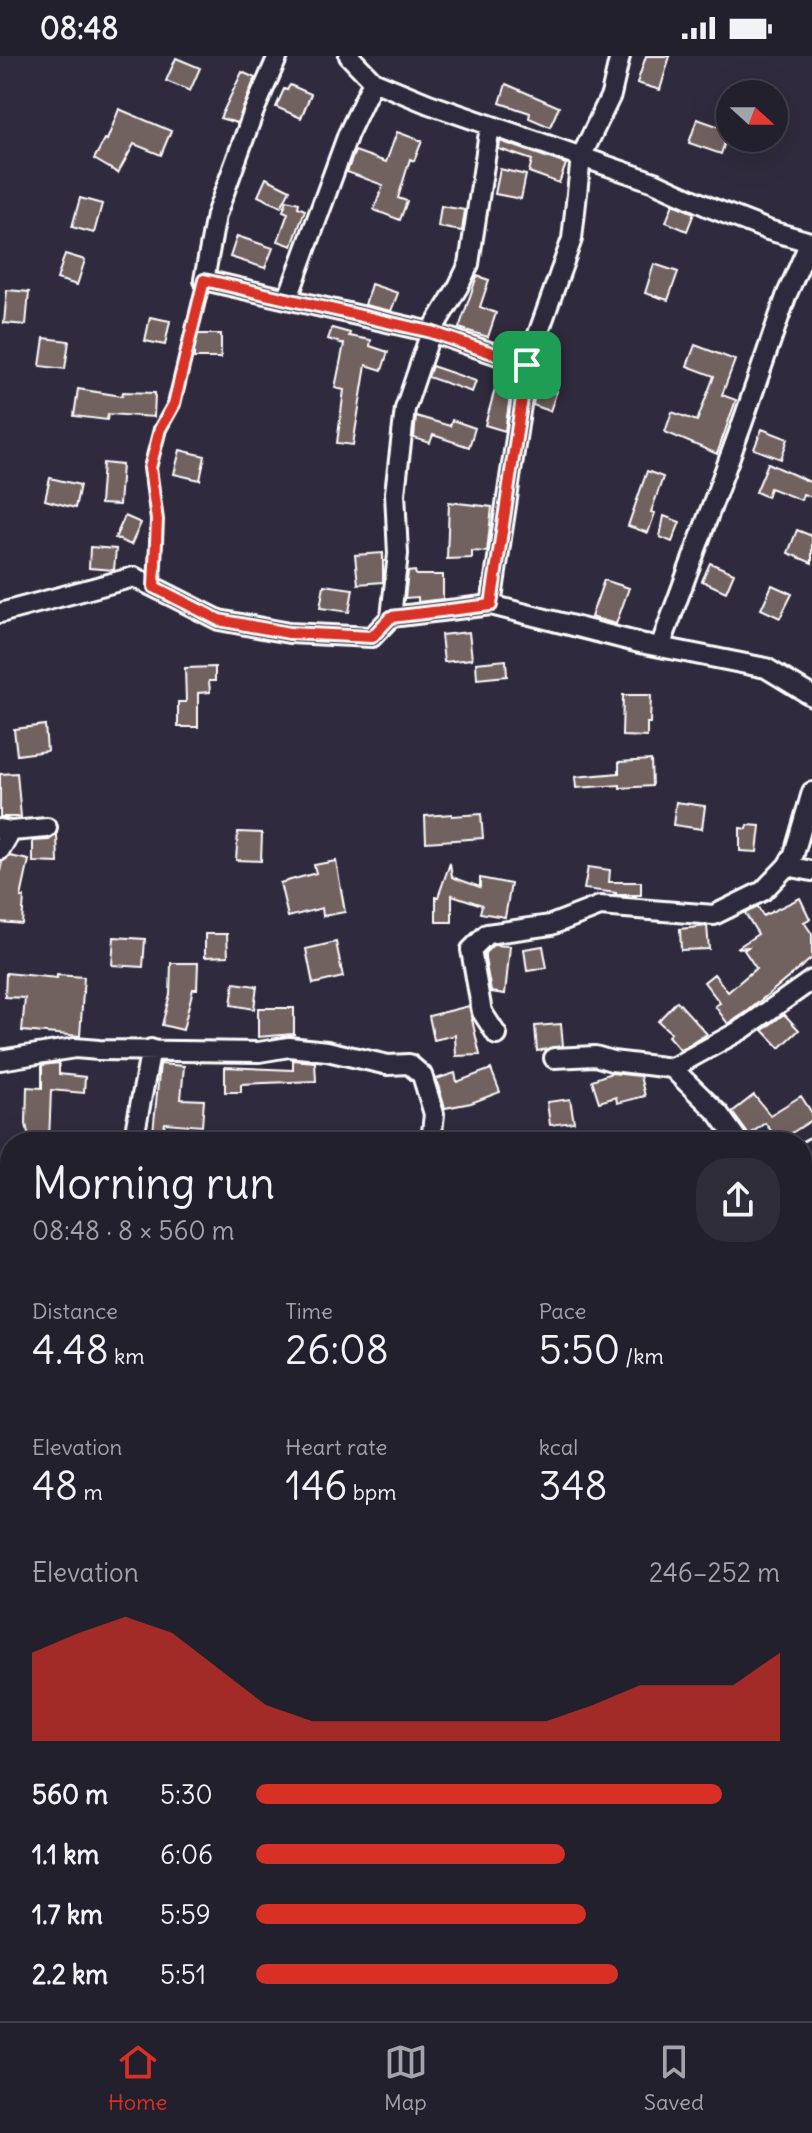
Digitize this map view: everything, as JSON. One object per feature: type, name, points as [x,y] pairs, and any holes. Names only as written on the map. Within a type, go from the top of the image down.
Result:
[{"type":"street","points":[[278,56],[216,215],[204,280],[431,332],[527,365]]},
{"type":"street","points":[[349,56],[373,81],[490,126],[654,182],[768,230],[810,242],[787,294],[660,647]]},
{"type":"street","points":[[491,605],[527,365],[572,239],[581,157],[611,95],[620,56]]},
{"type":"street","points":[[288,298],[348,134],[373,81]]},
{"type":"street","points":[[0,613],[134,577],[219,620],[289,633],[372,637],[391,617],[398,554],[395,493],[405,409],[431,332],[469,264],[490,126]]},
{"type":"street","points":[[391,617],[491,605],[660,647],[766,668],[812,696]]},
{"type":"street","points":[[497,1035],[482,1012],[471,950],[487,934],[551,925],[600,906],[714,915],[763,891],[787,866],[794,854],[812,792]]},
{"type":"street","points":[[0,850],[5,830],[47,828]]},
{"type":"street","points":[[787,866],[812,871]]},
{"type":"street","points":[[554,1058],[595,1056],[672,1068],[743,1029],[812,980]]},
{"type":"street","points":[[0,1060],[75,1048],[259,1052],[289,1047],[327,1051],[388,1065],[409,1064],[422,1075],[434,1114],[432,1132]]},
{"type":"street","points":[[135,1132],[151,1049]]},
{"type":"street","points":[[672,1068],[719,1114],[732,1132]]},
{"type":"path","points":[[154,587],[157,520],[150,468],[160,429],[174,404],[204,280]]},
{"type":"building","points":[[646,56],[670,56],[660,90],[637,83]]},
{"type":"building","points":[[176,58],[200,68],[190,91],[166,81]]},
{"type":"building","points":[[242,72],[255,78],[237,123],[220,118]]},
{"type":"building","points":[[506,84],[559,107],[550,127],[529,118],[530,113],[500,103]]},
{"type":"building","points":[[290,85],[311,94],[301,118],[276,107],[284,89],[287,90]]},
{"type":"building","points":[[119,109],[171,131],[161,155],[134,144],[118,173],[94,159],[107,140]]},
{"type":"building","points":[[697,119],[716,126],[716,152],[722,152],[721,154],[689,143]]},
{"type":"building","points":[[397,132],[422,141],[414,161],[410,159],[398,198],[407,201],[400,220],[374,210],[383,185],[347,172],[355,151],[386,162]]},
{"type":"building","points":[[500,141],[566,164],[559,183],[529,172],[532,160],[499,149]]},
{"type":"building","points":[[500,169],[526,175],[521,199],[495,194]]},
{"type":"building","points":[[266,178],[290,190],[281,207],[258,196]]},
{"type":"building","points":[[80,198],[102,204],[94,233],[72,227]]},
{"type":"building","points":[[287,200],[299,203],[298,207],[305,210],[292,246],[278,241],[288,213],[283,211]]},
{"type":"building","points":[[673,204],[694,213],[687,231],[666,222]]},
{"type":"building","points":[[441,206],[465,210],[462,231],[438,227]]},
{"type":"building","points":[[237,236],[273,248],[265,268],[230,257]]},
{"type":"building","points":[[65,254],[85,260],[77,285],[57,279]]},
{"type":"building","points":[[654,264],[678,272],[668,300],[645,293]]},
{"type":"building","points":[[477,276],[489,280],[480,307],[496,313],[488,337],[459,328]]},
{"type":"building","points":[[371,284],[398,293],[391,311],[365,305]]},
{"type":"building","points":[[7,290],[29,292],[26,325],[4,323]]},
{"type":"building","points":[[150,317],[170,321],[165,345],[145,341]]},
{"type":"building","points":[[332,328],[350,333],[349,336],[371,340],[370,346],[388,352],[382,370],[366,365],[353,445],[337,443],[344,390],[335,388],[344,344],[328,339]]},
{"type":"building","points":[[194,334],[221,334],[221,358],[194,358]]},
{"type":"building","points":[[44,338],[69,341],[65,369],[40,366]]},
{"type":"building","points":[[695,345],[735,360],[722,395],[736,400],[717,454],[665,432],[672,412],[697,421],[714,376],[687,366]]},
{"type":"building","points":[[432,366],[476,381],[472,392],[428,377]]},
{"type":"building","points":[[498,378],[512,382],[505,431],[485,425]]},
{"type":"building","points":[[536,384],[557,391],[550,411],[533,405]]},
{"type":"building","points":[[78,389],[122,396],[123,392],[155,393],[154,417],[108,414],[107,420],[74,416]]},
{"type":"building","points":[[416,416],[450,426],[452,420],[475,428],[469,447],[433,435],[430,443],[414,438]]},
{"type":"building","points":[[762,429],[788,439],[781,459],[754,449]]},
{"type":"building","points":[[180,450],[205,456],[200,480],[174,474]]},
{"type":"building","points":[[103,463],[122,465],[119,505],[100,504]]},
{"type":"building","points":[[768,463],[812,483],[812,497],[803,494],[801,500],[770,488],[767,497],[756,492]]},
{"type":"building","points":[[647,471],[663,477],[651,512],[655,513],[648,533],[628,526]]},
{"type":"building","points":[[50,478],[80,485],[75,508],[45,500]]},
{"type":"building","points":[[449,502],[492,507],[487,552],[472,551],[472,558],[447,559]]},
{"type":"building","points":[[125,516],[141,523],[131,545],[115,538]]},
{"type":"building","points":[[664,516],[680,522],[672,542],[660,537]]},
{"type":"building","points":[[797,530],[812,536],[812,563],[788,553]]},
{"type":"building","points":[[90,547],[116,549],[114,570],[89,568]]},
{"type":"building","points":[[383,553],[383,582],[358,584],[355,555]]},
{"type":"building","points":[[710,563],[734,573],[726,592],[702,581]]},
{"type":"building","points":[[415,571],[416,575],[443,575],[443,599],[418,602],[418,597],[405,598],[408,572]]},
{"type":"building","points":[[604,580],[629,588],[616,624],[591,617]]},
{"type":"building","points":[[324,585],[353,589],[349,612],[320,608]]},
{"type":"building","points":[[772,585],[792,594],[780,618],[761,609]]},
{"type":"building","points":[[469,632],[472,659],[444,662],[441,635]]},
{"type":"building","points":[[506,660],[507,676],[477,679],[476,663]]},
{"type":"building","points":[[215,667],[215,681],[209,681],[210,692],[198,693],[198,727],[178,727],[178,702],[186,702],[185,668]]},
{"type":"building","points":[[623,695],[651,695],[647,737],[622,736]]},
{"type":"building","points":[[45,725],[47,751],[17,755],[14,729]]},
{"type":"building","points":[[651,760],[652,786],[576,788],[575,777],[619,773],[619,762]]},
{"type":"building","points":[[17,773],[21,817],[0,817],[0,774]]},
{"type":"building","points":[[676,802],[705,806],[702,829],[673,825]]},
{"type":"building","points":[[481,814],[483,838],[426,842],[425,816]]},
{"type":"building","points":[[748,825],[760,826],[757,852],[740,851],[740,828],[747,829]]},
{"type":"building","points":[[238,832],[262,833],[261,861],[236,860]]},
{"type":"building","points":[[57,834],[58,863],[33,862],[33,841],[49,840]]},
{"type":"building","points":[[10,856],[29,860],[21,897],[24,897],[22,924],[0,922],[0,871],[2,862]]},
{"type":"building","points":[[336,861],[345,912],[323,916],[322,908],[288,917],[280,883],[316,873],[314,865]]},
{"type":"building","points":[[450,863],[452,877],[480,887],[480,878],[511,884],[505,917],[480,913],[482,905],[452,895],[452,922],[436,922],[436,897]]},
{"type":"building","points":[[588,867],[610,870],[609,882],[641,882],[641,895],[616,895],[584,889]]},
{"type":"building","points":[[800,898],[810,919],[804,922],[812,934],[812,958],[728,1024],[715,1006],[720,1003],[704,982],[714,974],[728,992],[756,968],[744,950],[748,947],[737,948],[758,934],[745,913],[758,907],[763,916]]},
{"type":"building","points":[[707,926],[709,949],[681,950],[680,929]]},
{"type":"building","points":[[205,934],[227,934],[228,956],[205,957]]},
{"type":"building","points":[[114,937],[145,939],[143,967],[112,965]]},
{"type":"building","points":[[336,942],[343,977],[313,984],[306,949]]},
{"type":"building","points":[[493,945],[510,946],[505,994],[491,992],[485,953]]},
{"type":"building","points":[[543,946],[547,968],[527,971],[524,949]]},
{"type":"building","points":[[171,963],[198,963],[197,989],[193,989],[183,1030],[162,1025],[170,994]]},
{"type":"building","points":[[6,973],[84,977],[80,1036],[22,1031],[25,998],[5,997]]},
{"type":"building","points":[[234,983],[257,986],[254,1009],[231,1005]]},
{"type":"building","points":[[677,1001],[707,1034],[680,1050],[668,1036],[671,1033],[658,1021]]},
{"type":"building","points":[[469,1006],[480,1055],[456,1056],[455,1035],[434,1040],[429,1016]]},
{"type":"building","points":[[258,1008],[294,1008],[294,1034],[258,1037]]},
{"type":"building","points":[[784,1014],[799,1030],[780,1048],[763,1030]]},
{"type":"building","points":[[561,1024],[563,1046],[537,1051],[535,1026]]},
{"type":"building","points":[[293,1060],[315,1062],[316,1081],[241,1084],[241,1092],[225,1092],[225,1067],[293,1070]]},
{"type":"building","points":[[59,1063],[59,1074],[85,1077],[84,1093],[51,1090],[49,1132],[28,1132],[27,1087],[42,1088],[42,1065]]},
{"type":"building","points":[[160,1064],[184,1066],[181,1099],[204,1100],[202,1126],[165,1123],[163,1132],[153,1132]]},
{"type":"building","points":[[491,1069],[500,1092],[471,1103],[445,1108],[436,1079],[455,1073],[457,1082]]},
{"type":"building","points":[[611,1073],[640,1076],[645,1096],[617,1103],[616,1097],[599,1102],[592,1080]]},
{"type":"building","points":[[754,1095],[770,1115],[801,1096],[812,1113],[812,1120],[793,1132],[772,1132],[765,1123],[753,1132],[747,1132],[732,1112]]},
{"type":"building","points":[[570,1099],[574,1122],[550,1125],[547,1102]]},
{"type":"route","points":[[204,280],[431,332],[527,365],[491,605],[391,617],[372,637],[289,633],[219,620],[154,587],[157,520],[150,468],[160,429],[174,404],[204,280]]}]
